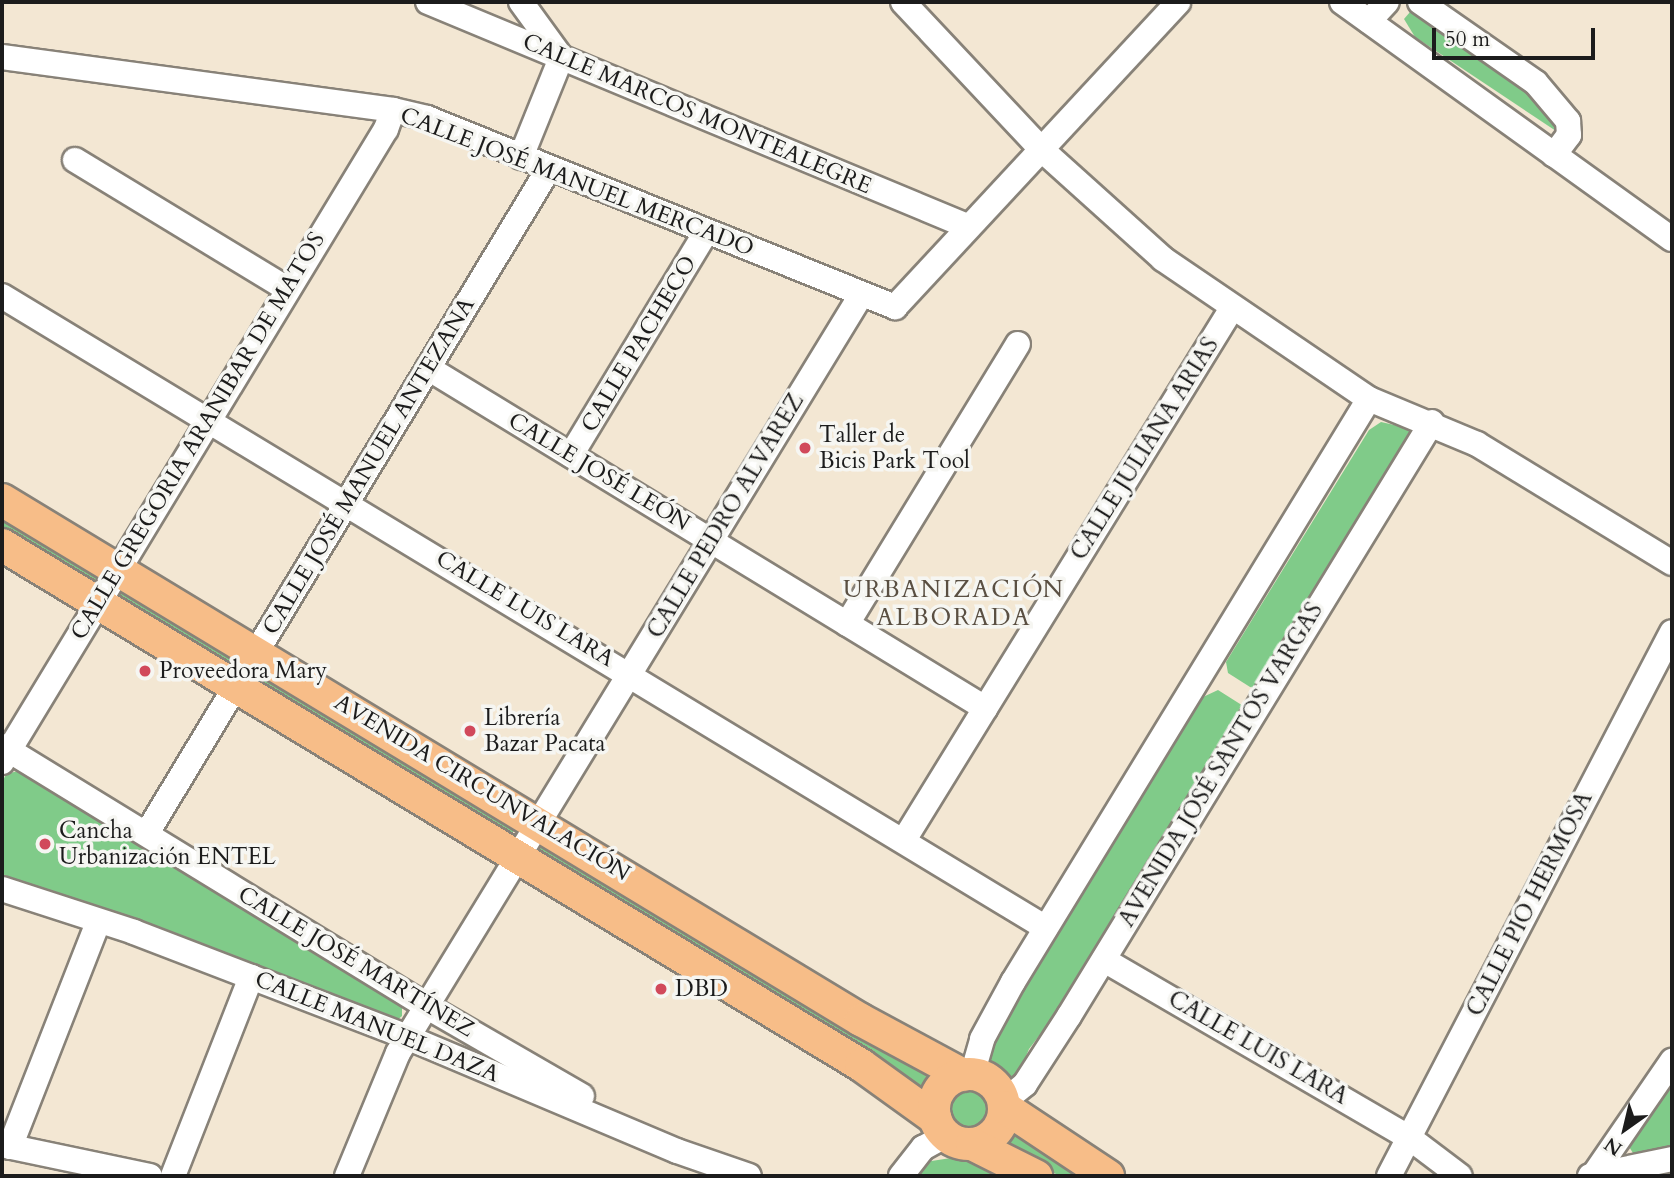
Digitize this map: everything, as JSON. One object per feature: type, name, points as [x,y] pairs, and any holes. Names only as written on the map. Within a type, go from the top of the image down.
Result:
[{"type":"main road","name":"AVENIDA CIRCUNVALACIÓN","points":[[2,500],[257,651],[861,1020],[967,1075]]},
{"type":"main road","name":"AVENIDA CIRCUNVALACIÓN","points":[[2,545],[237,684],[872,1072],[951,1133],[1036,1176]]},
{"type":"main road","points":[[1004,1105],[993,1135],[951,1133],[935,1100],[941,1088],[967,1075],[992,1083],[1004,1105],[1108,1176]]},
{"type":"street","name":"CALLE MARCOS MONTEALEGRE","points":[[428,2],[967,226]]},
{"type":"street","points":[[521,2],[561,58],[521,157]]},
{"type":"street","points":[[903,2],[1041,149],[1163,259],[1369,400],[1432,422],[1477,444],[1672,563]]},
{"type":"street","points":[[967,226],[1178,2]]},
{"type":"street","points":[[1342,2],[1672,239]]},
{"type":"street","points":[[1368,21],[1387,2]]},
{"type":"street","points":[[1420,2],[1536,83],[1568,121],[1569,135],[1554,155]]},
{"type":"street","name":"CALLE JOSÉ MANUEL MERCADO","points":[[2,57],[393,110],[521,157],[895,307],[967,226]]},
{"type":"street","name":"CALLE GREGORIA ARANIBAR DE MATOS","points":[[4,753],[386,129],[393,110]]},
{"type":"street","points":[[75,160],[287,289]]},
{"type":"street","name":"CALLE JOSÉ MANUEL ANTEZANA","points":[[147,833],[548,170]]},
{"type":"street","name":"CALLE PACHECO","points":[[572,455],[706,232]]},
{"type":"street","name":"CALLE PEDRO ALVAREZ","points":[[347,1176],[407,1037],[515,854],[631,673],[861,295]]},
{"type":"street","name":"CALLE LUIS LARA","points":[[2,296],[206,421],[631,673],[1046,928]]},
{"type":"street","name":"CALLE JULIANA ARIAS","points":[[904,840],[1231,308]]},
{"type":"street","points":[[847,624],[1018,344]]},
{"type":"street","name":"CALLE JOSÉ LEÓN","points":[[428,368],[985,708]]},
{"type":"street","points":[[967,1075],[982,1039],[1046,928],[1369,400]]},
{"type":"street","name":"AVENIDA JOSÉ SANTOS VARGAS","points":[[1004,1105],[1025,1084],[1104,960],[1432,422]]},
{"type":"street","name":"CALLE PIO HERMOSA","points":[[1389,1176],[1411,1139],[1542,876],[1672,632]]},
{"type":"street","name":"CALLE JOSÉ MARTÍNEZ","points":[[4,753],[147,833],[426,1006],[677,1151]]},
{"type":"street","name":"CALLE MANUEL DAZA","points":[[2,889],[97,923],[134,932],[407,1037],[677,1151],[749,1176]]},
{"type":"street","points":[[97,923],[6,1146],[150,1176]]},
{"type":"street","name":"CALLE LUIS LARA","points":[[1104,960],[1411,1139],[1460,1176]]},
{"type":"street","points":[[173,1176],[251,977]]},
{"type":"street","points":[[1591,1176],[1672,1061]]},
{"type":"street","points":[[901,1176],[923,1147],[951,1133]]},
{"type":"street","points":[[1591,1176],[1672,1159]]},
{"type":"green space","points":[[1410,12],[1419,12],[1550,111],[1559,133],[1415,37],[1404,19]]},
{"type":"green space","points":[[1381,422],[1412,429],[1414,438],[1255,688],[1250,687],[1228,673],[1226,662],[1369,430]]},
{"type":"green space","points":[[2,513],[103,574],[94,588],[2,533]]},
{"type":"green space","points":[[123,587],[238,654],[232,665],[116,598]]},
{"type":"green space","points":[[264,670],[519,823],[512,834],[257,681]]},
{"type":"green space","points":[[1218,690],[1248,709],[1152,853],[1121,905],[1112,930],[1106,932],[1068,998],[1029,1049],[1013,1088],[997,1077],[991,1066],[991,1043],[1203,697]]},
{"type":"green space","points":[[18,771],[402,1000],[402,1016],[395,1022],[2,874],[2,783],[6,774]]},
{"type":"green space","points":[[541,837],[936,1074],[922,1095],[893,1069],[534,848]]},
{"type":"green space","points":[[1672,1079],[1672,1151],[1636,1158],[1628,1145]]},
{"type":"green space","points":[[969,1088],[984,1094],[990,1109],[984,1124],[969,1130],[954,1124],[948,1109],[954,1094]]},
{"type":"green space","points":[[1013,1133],[1081,1176],[1059,1176],[1006,1143]]},
{"type":"green space","points":[[951,1158],[977,1161],[1010,1176],[914,1176],[925,1162]]},
{"type":"place","name":"Taller de Bicis Park Tool","points":[[805,448]]},
{"type":"place","name":"Proveedora Mary","points":[[145,671]]},
{"type":"place","name":"Librería Bazar Pacata","points":[[470,731]]},
{"type":"place","name":"Cancha Urbanización ENTEL","points":[[45,844]]},
{"type":"place","name":"DBD","points":[[661,989]]},
{"type":"district","name":"URBANIZACIÓN ALBORADA","points":[[954,604]]}]
